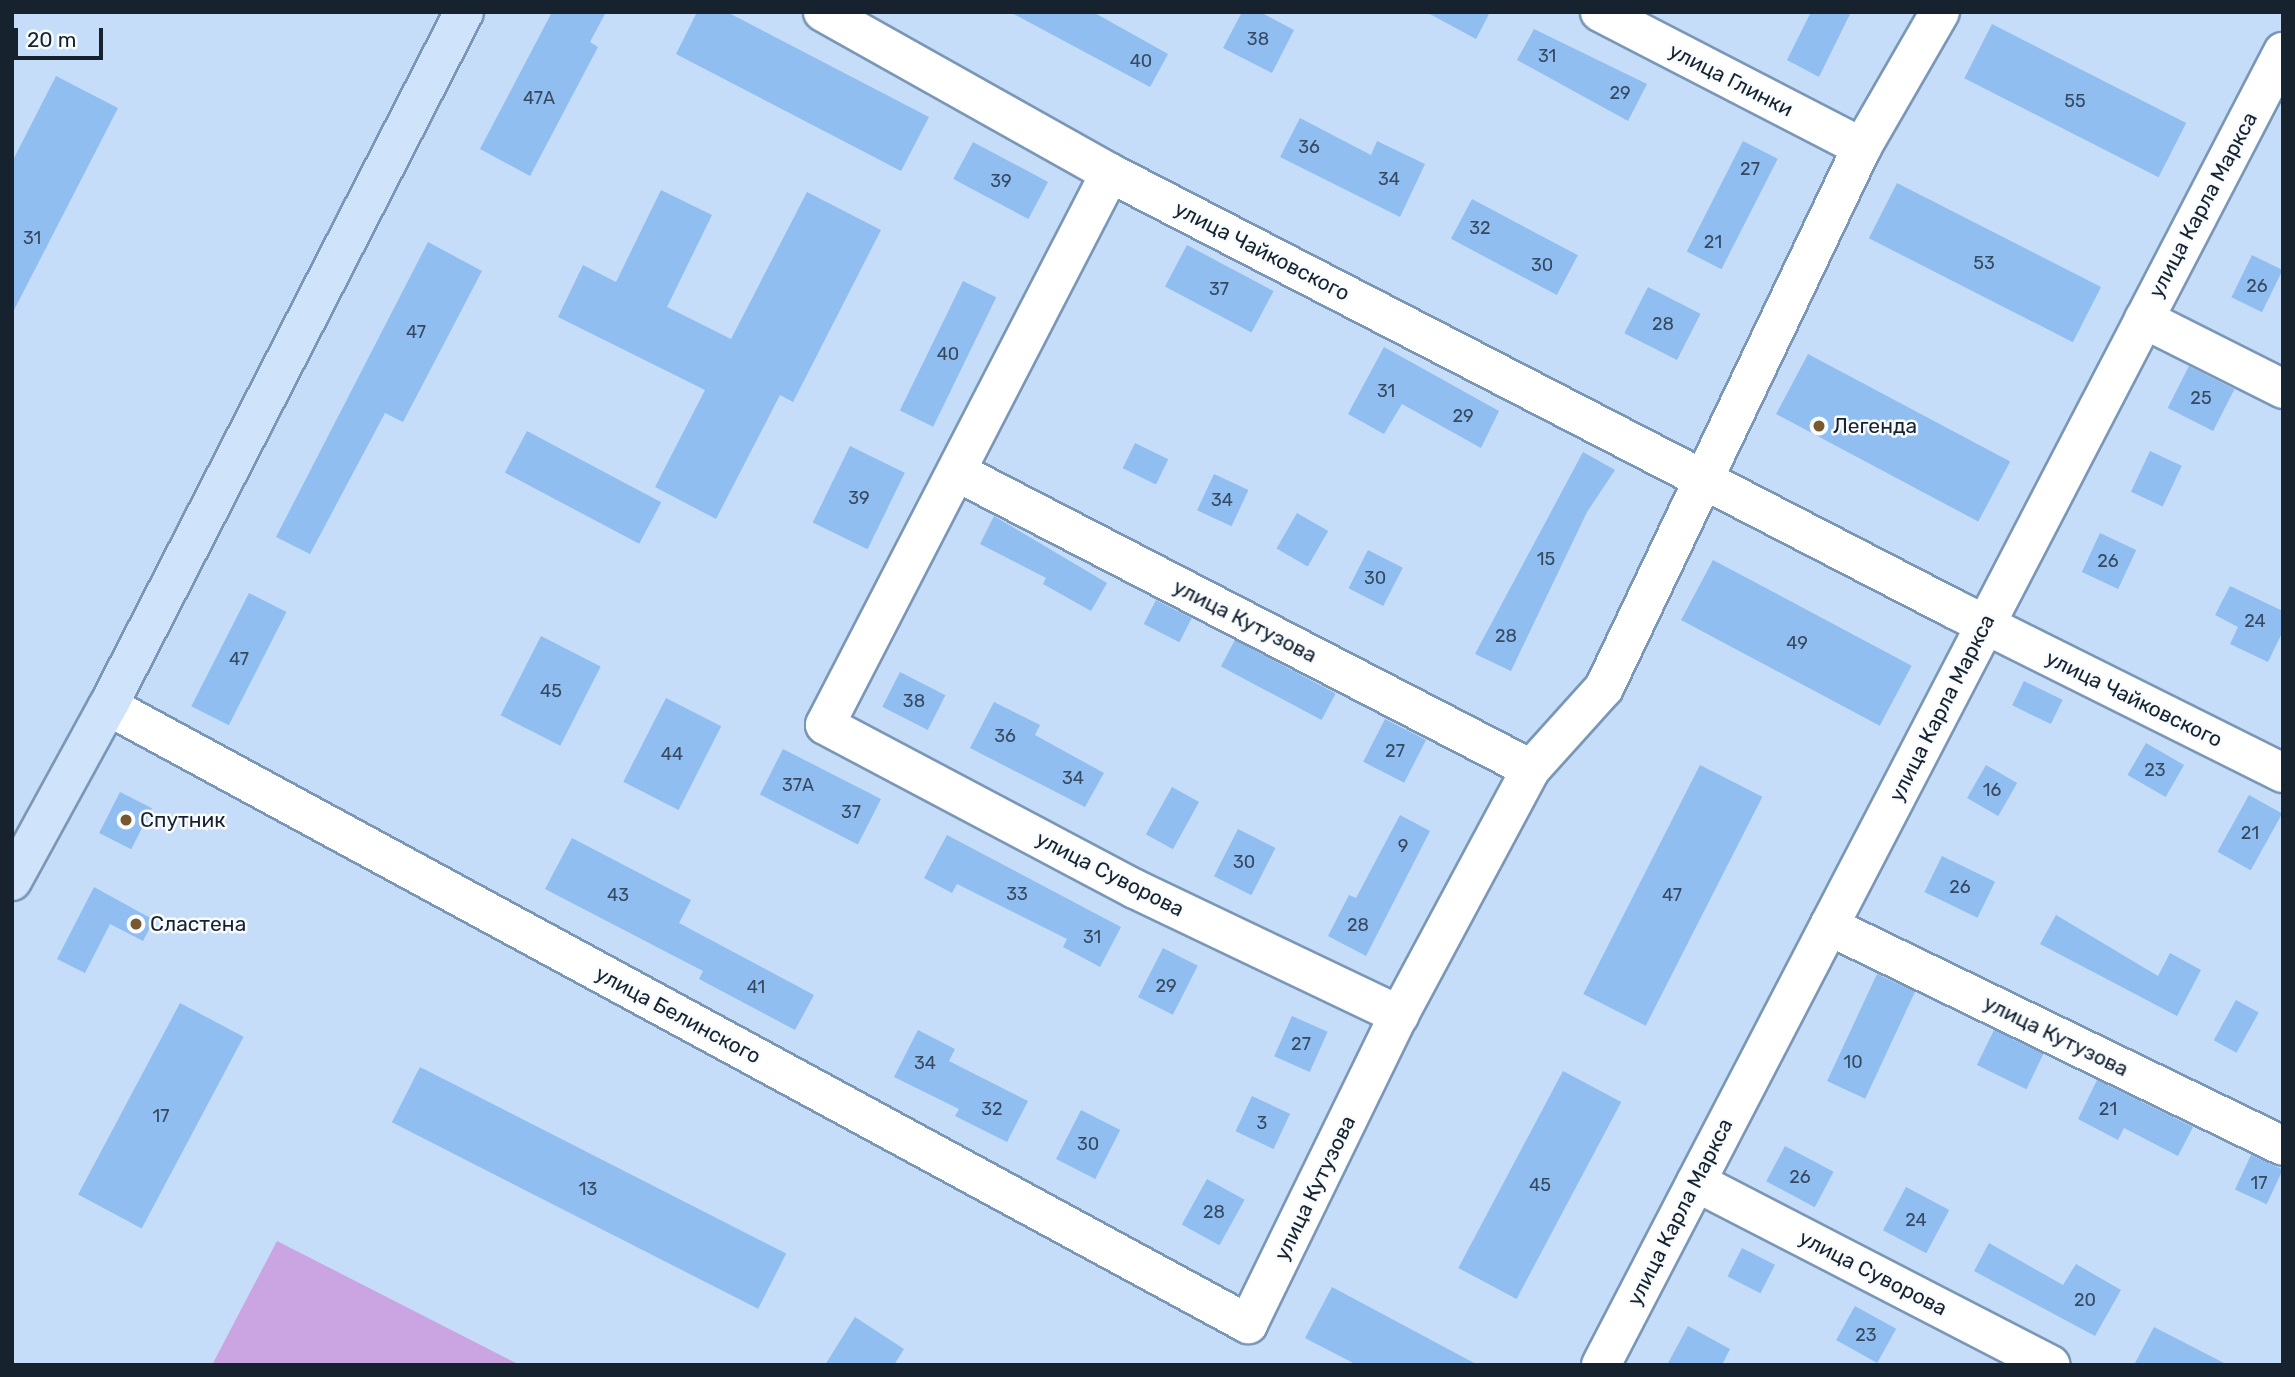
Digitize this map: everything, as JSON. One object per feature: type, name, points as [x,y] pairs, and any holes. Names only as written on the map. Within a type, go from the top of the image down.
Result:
[{"type":"main road","points":[[12,881],[108,706],[464,12]]},
{"type":"street","name":"улица Чайковского","points":[[823,12],[1110,173],[1985,625],[2283,773]]},
{"type":"street","name":"улица Глинки","points":[[1600,12],[1863,147]]},
{"type":"street","name":"улица Кутузова","points":[[1248,1324],[1399,1015],[1531,769],[1604,688],[1708,480],[1863,147],[1940,12]]},
{"type":"street","name":"улица Карла Маркса","points":[[1601,1365],[2283,52]]},
{"type":"street","points":[[959,472],[1110,173]]},
{"type":"street","points":[[2144,319],[2283,389]]},
{"type":"street","name":"улица Кутузова","points":[[959,472],[1531,769]]},
{"type":"street","name":"улица Суворова","points":[[959,472],[825,725],[1135,889],[1399,1015]]},
{"type":"street","name":"улица Белинского","points":[[108,706],[1248,1324]]},
{"type":"street","name":"улица Кутузова","points":[[1829,926],[2283,1146]]},
{"type":"street","name":"улица Суворова","points":[[1696,1182],[2050,1365]]},
{"type":"shaded area","points":[[277,1241],[520,1365],[212,1365]]},
{"type":"building","points":[[552,12],[606,12],[590,42],[598,47],[530,176],[480,149]]},
{"type":"building","points":[[697,12],[727,12],[929,117],[901,171],[676,54]]},
{"type":"building","points":[[1010,12],[1093,12],[1168,54],[1150,87]]},
{"type":"building","points":[[1242,12],[1260,12],[1294,30],[1272,73],[1223,48]]},
{"type":"building","points":[[1426,12],[1490,12],[1476,39]]},
{"type":"building","points":[[1811,12],[1851,12],[1819,77],[1787,60]]},
{"type":"building","points":[[1992,24],[2186,123],[2159,177],[1964,78]]},
{"type":"building","points":[[1534,29],[1647,84],[1628,121],[1517,60]]},
{"type":"building","points":[[56,76],[118,108],[12,314],[12,162]]},
{"type":"building","points":[[1300,118],[1371,155],[1377,141],[1425,164],[1400,217],[1280,157]]},
{"type":"building","points":[[1743,141],[1778,159],[1721,269],[1687,251]]},
{"type":"building","points":[[973,142],[1048,182],[1028,219],[953,179]]},
{"type":"building","points":[[1897,183],[2101,287],[2073,342],[1869,238]]},
{"type":"building","points":[[661,190],[712,215],[667,307],[731,339],[807,192],[881,230],[793,402],[780,395],[716,519],[655,487],[705,390],[558,317],[583,265],[616,282]]},
{"type":"building","points":[[1472,199],[1578,255],[1557,295],[1451,239]]},
{"type":"building","points":[[428,242],[482,271],[403,422],[385,413],[310,554],[276,537]]},
{"type":"building","points":[[1187,245],[1274,291],[1251,333],[1165,286]]},
{"type":"building","points":[[2252,255],[2283,270],[2262,312],[2231,297]]},
{"type":"building","points":[[963,281],[996,297],[933,427],[900,410]]},
{"type":"building","points":[[1648,287],[1701,314],[1677,360],[1624,333]]},
{"type":"building","points":[[1384,347],[1499,411],[1481,448],[1402,404],[1384,434],[1348,414]]},
{"type":"building","points":[[1808,354],[2010,462],[1978,522],[1776,414]]},
{"type":"building","points":[[2189,366],[2234,389],[2213,431],[2168,408]]},
{"type":"building","points":[[527,431],[661,502],[639,544],[505,472]]},
{"type":"building","points":[[1135,443],[1168,459],[1156,484],[1123,468]]},
{"type":"building","points":[[850,446],[905,473],[868,549],[813,522]]},
{"type":"building","points":[[2150,451],[2182,466],[2163,507],[2131,492]]},
{"type":"building","points":[[1583,452],[1615,470],[1587,512],[1511,671],[1475,654]]},
{"type":"building","points":[[1214,474],[1248,490],[1232,526],[1197,510]]},
{"type":"building","points":[[1297,513],[1328,531],[1308,567],[1276,549]]},
{"type":"building","points":[[994,516],[1107,583],[1091,611],[1043,584],[1046,578],[980,544]]},
{"type":"building","points":[[2100,533],[2136,550],[2118,589],[2082,572]]},
{"type":"building","points":[[1368,550],[1403,568],[1383,606],[1348,588]]},
{"type":"building","points":[[1713,560],[1912,666],[1880,726],[1681,620]]},
{"type":"building","points":[[2230,586],[2283,611],[2283,631],[2268,662],[2230,644],[2238,627],[2215,615]]},
{"type":"building","points":[[249,593],[286,612],[229,725],[191,706]]},
{"type":"building","points":[[1156,600],[1192,618],[1179,642],[1144,624]]},
{"type":"building","points":[[541,636],[601,666],[560,746],[501,715]]},
{"type":"building","points":[[1235,640],[1336,694],[1322,720],[1221,666]]},
{"type":"building","points":[[900,672],[945,695],[928,730],[882,707]]},
{"type":"building","points":[[2024,681],[2063,700],[2051,724],[2012,705]]},
{"type":"building","points":[[666,698],[721,726],[679,810],[623,782]]},
{"type":"building","points":[[994,702],[1040,725],[1035,735],[1104,773],[1085,807],[970,748]]},
{"type":"building","points":[[1385,719],[1426,740],[1404,783],[1363,762]]},
{"type":"building","points":[[2146,743],[2184,765],[2166,797],[2128,775]]},
{"type":"building","points":[[783,749],[881,799],[858,844],[760,794]]},
{"type":"building","points":[[1700,765],[1762,797],[1646,1026],[1583,994]]},
{"type":"building","points":[[1986,765],[2017,783],[1998,816],[1967,798]]},
{"type":"building","points":[[1172,787],[1199,802],[1173,849],[1146,834]]},
{"type":"building","name":"Спутник","points":[[120,792],[152,808],[131,849],[99,833]]},
{"type":"building","points":[[2249,795],[2282,813],[2251,870],[2217,852]]},
{"type":"building","points":[[1400,815],[1430,831],[1366,956],[1328,936],[1349,895],[1356,898]]},
{"type":"building","points":[[1238,829],[1275,848],[1251,895],[1214,876]]},
{"type":"building","points":[[947,835],[1121,927],[1100,967],[1063,947],[1067,939],[957,884],[952,893],[924,878]]},
{"type":"building","points":[[572,838],[691,900],[679,923],[814,995],[795,1030],[699,979],[703,971],[545,889]]},
{"type":"building","points":[[1942,856],[1995,882],[1977,918],[1924,892]]},
{"type":"building","points":[[94,887],[154,920],[143,941],[110,924],[85,973],[57,959]]},
{"type":"building","points":[[2056,915],[2158,976],[2170,953],[2201,970],[2177,1016],[2040,944]]},
{"type":"building","points":[[1163,948],[1198,966],[1173,1015],[1138,997]]},
{"type":"building","points":[[1877,974],[1915,992],[1865,1099],[1827,1081]]},
{"type":"building","points":[[2236,1000],[2259,1013],[2236,1053],[2214,1040]]},
{"type":"building","points":[[180,1003],[244,1037],[142,1228],[78,1195]]},
{"type":"building","points":[[1292,1016],[1328,1032],[1310,1072],[1274,1056]]},
{"type":"building","points":[[918,1030],[955,1049],[949,1061],[1028,1101],[1007,1142],[955,1116],[959,1109],[894,1077]]},
{"type":"building","points":[[1994,1030],[2043,1054],[2026,1089],[1977,1065]]},
{"type":"building","points":[[420,1067],[786,1254],[758,1309],[392,1122]]},
{"type":"building","points":[[1563,1071],[1621,1102],[1517,1299],[1458,1268]]},
{"type":"building","points":[[2097,1080],[2193,1127],[2178,1156],[2124,1128],[2118,1140],[2078,1119]]},
{"type":"building","points":[[1252,1096],[1290,1114],[1274,1149],[1236,1131]]},
{"type":"building","points":[[1081,1110],[1120,1130],[1095,1179],[1056,1159]]},
{"type":"building","points":[[1785,1146],[1834,1172],[1815,1207],[1766,1181]]},
{"type":"building","points":[[2251,1155],[2283,1170],[2267,1204],[2235,1189]]},
{"type":"building","points":[[1207,1179],[1245,1200],[1219,1245],[1182,1224]]},
{"type":"building","points":[[1906,1187],[1949,1210],[1926,1253],[1883,1230]]},
{"type":"building","points":[[1989,1243],[2063,1285],[2076,1264],[2121,1290],[2095,1336],[1974,1271]]},
{"type":"building","points":[[1742,1248],[1775,1265],[1760,1293],[1727,1277]]},
{"type":"building","points":[[1332,1287],[1478,1365],[1357,1365],[1305,1338]]},
{"type":"building","points":[[1855,1306],[1896,1329],[1877,1363],[1836,1340]]},
{"type":"building","points":[[855,1317],[904,1349],[894,1365],[825,1365]]},
{"type":"building","points":[[1688,1326],[1730,1349],[1722,1365],[1667,1365]]},
{"type":"building","points":[[2154,1327],[2228,1365],[2134,1365]]},
{"type":"place","name":"Легенда","points":[[1819,426]]},
{"type":"place","name":"Спутник","points":[[126,820]]},
{"type":"place","name":"Сластена","points":[[136,924]]}]
